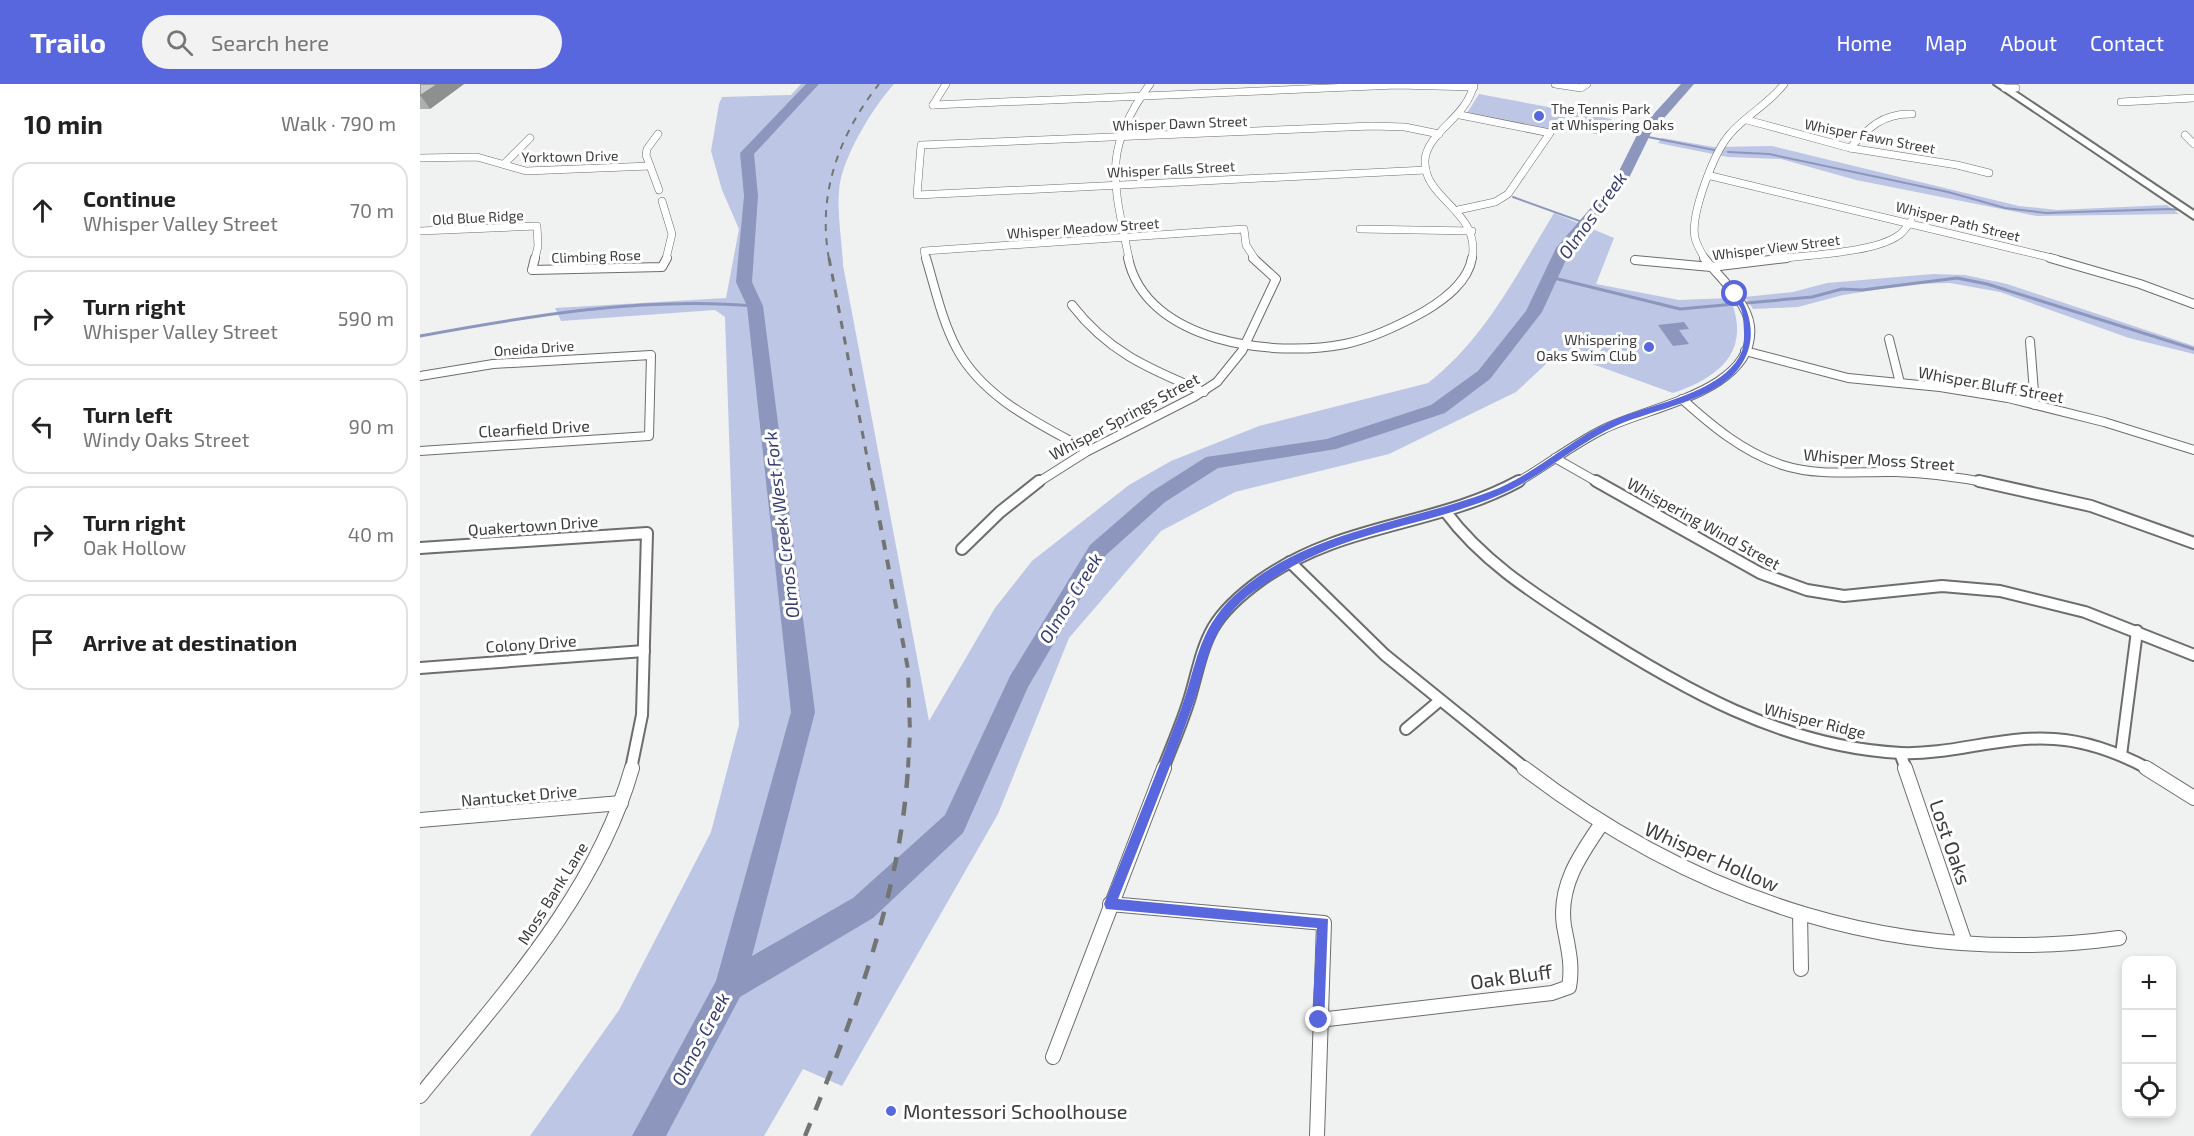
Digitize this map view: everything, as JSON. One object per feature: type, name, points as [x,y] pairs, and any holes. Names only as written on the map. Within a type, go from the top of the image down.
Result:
[{"type":"main road","points":[[2008,86],[2194,216]]},
{"type":"street","points":[[946,84],[933,105],[1140,96],[1397,85],[1474,86],[1471,101],[1460,116],[1439,135],[1427,150],[1426,170],[1433,183],[1458,210],[1472,231],[1474,244],[1472,262],[1461,280],[1432,307],[1398,326],[1343,344],[1301,348],[1246,344],[1195,330],[1168,316],[1148,300],[1131,272],[1114,184],[1113,159],[1122,126],[1140,96],[1150,84]]},
{"type":"street","points":[[1555,84],[1581,88],[1587,84]]},
{"type":"street","points":[[1053,1057],[1187,707],[1210,632],[1238,599],[1290,562],[1342,538],[1445,512],[1495,493],[1586,437],[1616,422],[1702,391],[1726,376],[1745,351],[1749,336],[1746,311],[1696,247],[1694,222],[1727,138],[1774,98],[1784,84]]},
{"type":"street","points":[[2121,102],[2194,98]]},
{"type":"street","points":[[1850,148],[1879,118],[1893,113],[1912,114]]},
{"type":"street","points":[[1458,210],[1503,199],[1515,188],[1550,133],[1460,116]]},
{"type":"street","name":"Whisper Fawn Street","points":[[1747,120],[1850,148],[1957,165],[1989,173]]},
{"type":"street","name":"Whisper Dawn Street","points":[[917,195],[921,145],[1372,126],[1405,127],[1439,135]]},
{"type":"street","points":[[658,134],[647,149],[659,190]]},
{"type":"street","points":[[2185,135],[2194,144]]},
{"type":"street","points":[[504,164],[530,138]]},
{"type":"street","name":"Yorktown Drive","points":[[420,158],[477,157],[504,164],[516,170],[537,171],[651,166]]},
{"type":"street","name":"Whisper Falls Street","points":[[917,195],[1426,170]]},
{"type":"street","name":"Whisper Path Street","points":[[1711,176],[1911,221],[2102,270],[2194,304]]},
{"type":"street","name":"Climbing Rose","points":[[532,270],[553,272],[662,267],[672,249],[674,236],[662,201]]},
{"type":"street","name":"Whisper View Street","points":[[1635,260],[1711,267],[1872,247],[1900,235],[1911,221]]},
{"type":"street","name":"Old Blue Ridge","points":[[424,231],[537,226],[538,246],[532,270]]},
{"type":"street","name":"Whisper Meadow Street","points":[[1087,450],[1010,406],[971,370],[949,331],[924,251],[1244,229]]},
{"type":"street","name":"Whisper Springs Street","points":[[962,549],[1011,501],[1087,450],[1204,392],[1229,370],[1246,344],[1275,279],[1250,254],[1244,243],[1244,229]]},
{"type":"street","points":[[1360,229],[1472,231]]},
{"type":"street","points":[[420,239],[424,231]]},
{"type":"street","points":[[1072,305],[1088,328],[1118,352],[1204,392]]},
{"type":"street","points":[[1889,339],[1900,383]]},
{"type":"street","points":[[2030,341],[2035,405]]},
{"type":"street","name":"Whisper Bluff Street","points":[[1745,351],[1848,378],[1969,391],[2035,405],[2194,450]]},
{"type":"street","name":"Oneida Drive","points":[[420,376],[494,364],[651,355],[649,436]]},
{"type":"street","name":"Whisper Moss Street","points":[[1682,399],[1725,437],[1776,462],[1797,469],[1837,474],[1893,472],[1986,482],[2068,500],[2194,543]]},
{"type":"street","name":"Clearfield Drive","points":[[420,451],[649,436]]},
{"type":"street","name":"Whispering Wind Street","points":[[1555,458],[1760,573],[1788,586],[1829,595],[1855,596],[1924,586],[1988,589],[2069,608],[2136,631],[2194,655]]},
{"type":"street","name":"Whisper Ridge","points":[[1445,512],[1469,543],[1506,572],[1683,687],[1754,722],[1831,744],[1900,753],[2057,738],[2086,743],[2121,755],[2161,775],[2194,798]]},
{"type":"street","name":"Quakertown Drive","points":[[420,548],[647,532]]},
{"type":"street","name":"Moss Bank Lane","points":[[420,1096],[536,950],[564,911],[598,854],[621,803],[639,742],[647,532]]},
{"type":"street","name":"Whisper Hollow","points":[[1290,562],[1365,639],[1438,702],[1546,784],[1636,844],[1714,883],[1800,913],[1867,929],[1928,940],[2011,947],[2059,946],[2119,938]]},
{"type":"street","points":[[2121,755],[2136,631]]},
{"type":"street","name":"Colony Drive","points":[[420,668],[644,651]]},
{"type":"street","points":[[1406,729],[1438,702]]},
{"type":"street","name":"Lost Oaks","points":[[1900,753],[1965,943]]},
{"type":"street","name":"Nantucket Drive","points":[[420,820],[621,803]]},
{"type":"street","name":"Oak Bluff","points":[[1319,1020],[1552,993],[1569,987],[1573,974],[1562,908],[1565,888],[1572,869],[1602,823]]},
{"type":"street","points":[[1110,904],[1324,923],[1319,1020],[1317,1136]]},
{"type":"street","points":[[1800,913],[1801,969]]},
{"type":"shaded area","points":[[801,84],[894,84],[859,134],[845,164],[839,191],[839,219],[843,265],[929,721],[995,608],[1032,561],[1129,485],[1171,461],[1259,426],[1428,383],[1448,366],[1483,326],[1513,282],[1554,213],[1614,238],[1596,284],[1679,300],[1730,298],[1736,317],[1737,333],[1734,347],[1717,370],[1705,379],[1673,393],[1559,352],[1516,392],[1389,454],[1235,492],[1161,531],[1069,638],[998,814],[842,1086],[803,1069],[764,1136],[530,1136],[619,1010],[711,832],[739,725],[725,317],[715,310],[561,321],[555,308],[726,298],[739,229],[722,190],[711,151],[719,104],[722,97],[791,95]]},
{"type":"shaded area","name":"The Tennis Park at Whispering Oaks","points":[[1479,94],[1612,119],[1601,135],[1560,127],[1557,131],[1467,113]]},
{"type":"shaded area","points":[[1662,138],[1714,147],[1772,146],[2019,206],[2057,210],[2167,205],[2179,214],[2037,216],[1856,180],[1781,159],[1728,157],[1658,143]]},
{"type":"shaded area","points":[[1933,274],[1965,275],[2007,284],[2194,346],[2194,354],[2129,338],[2000,292],[1950,283],[1911,284],[1843,295],[1798,307],[1753,309],[1745,297],[1793,292],[1827,283]]},
{"type":"shaded area","points":[[1684,322],[1689,329],[1679,330],[1689,344],[1673,346],[1658,325]]},
{"type":"building","points":[[420,84],[438,84],[420,96]]},
{"type":"waterway","name":"Olmos Creek West Fork","points":[[729,986],[803,712],[755,306],[744,282],[751,196],[747,153],[813,84]]},
{"type":"waterway","name":"Olmos Creek","points":[[729,986],[863,908],[954,824],[1018,683],[1098,550],[1158,497],[1213,462],[1329,445],[1438,409],[1484,375],[1534,312],[1564,248],[1620,182],[1645,132],[1688,84]]},
{"type":"waterway","points":[[1643,136],[1714,150]]},
{"type":"waterway","points":[[1728,152],[1769,154],[1948,192],[2005,208],[2046,213],[2169,209],[2194,211]]},
{"type":"waterway","points":[[1513,197],[1585,223]]},
{"type":"waterway","points":[[1550,277],[1680,309],[1812,297],[1842,289],[1862,290],[1957,278],[1987,284],[2194,349]]},
{"type":"waterway","points":[[420,336],[503,321],[629,306],[671,304],[755,306]]},
{"type":"waterway","name":"Olmos Creek","points":[[648,1136],[729,986]]},
{"type":"railway","points":[[829,259],[826,211],[835,166],[842,145],[853,124],[879,84]]},
{"type":"railway","points":[[829,258],[872,483]]},
{"type":"railway","points":[[872,481],[908,669],[910,732],[908,769]]},
{"type":"railway","points":[[805,1136],[857,1002],[885,910],[903,816],[908,768]]},
{"type":"place","name":"The Tennis Park at Whispering Oaks","points":[[1539,116]]},
{"type":"place","name":"Whispering Oaks Swim Club","points":[[1649,347]]},
{"type":"place","name":"Montessori Schoolhouse","points":[[891,1111]]},
{"type":"route","points":[[1319,1020],[1324,923],[1110,904],[1187,707],[1204,644],[1210,632],[1225,611],[1238,599],[1262,580],[1313,550],[1372,529],[1464,506],[1531,475],[1586,437],[1616,422],[1637,413],[1687,398],[1715,384],[1735,368],[1747,347],[1749,336],[1746,311],[1735,294]]}]
